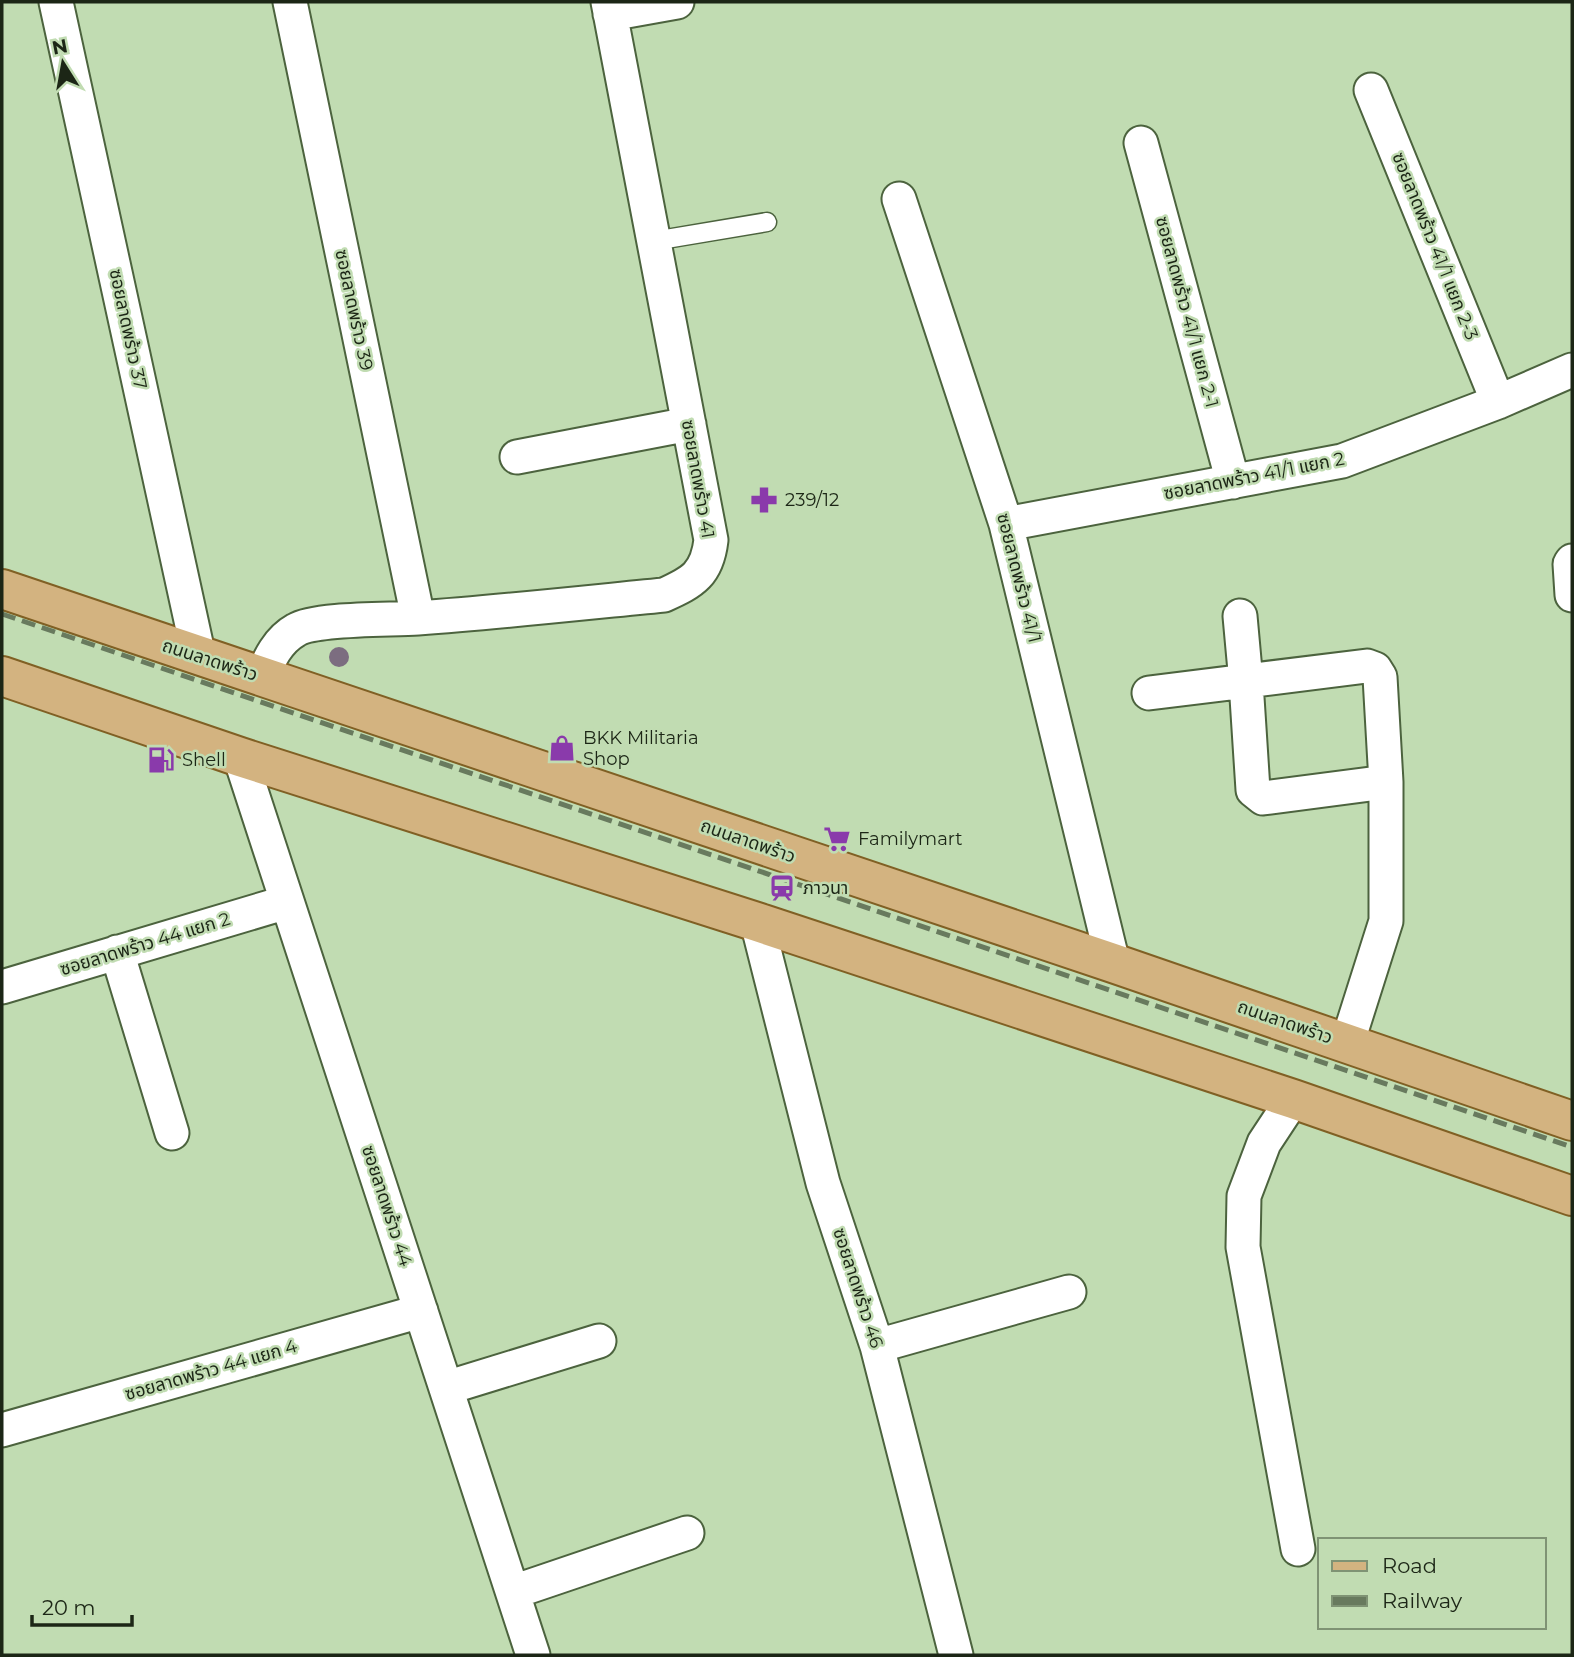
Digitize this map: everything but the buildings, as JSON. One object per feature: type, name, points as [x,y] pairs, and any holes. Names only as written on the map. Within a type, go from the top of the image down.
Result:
[{"type":"main road","name":"ถนนลาดพร้าว","points":[[2,589],[1113,963],[1572,1121]]},
{"type":"main road","points":[[2,676],[240,757],[757,922],[1293,1099],[1572,1196]]},
{"type":"street","name":"ซอยลาดพร้าว 37","points":[[56,2],[199,657]]},
{"type":"street","name":"ซอยลาดพร้าว 39","points":[[290,2],[418,618]]},
{"type":"street","points":[[609,8],[677,2]]},
{"type":"street","name":"ซอยลาดพร้าว 41","points":[[262,677],[270,657],[282,641],[296,630],[314,624],[418,618],[664,595],[686,585],[703,570],[709,558],[711,540],[609,8]]},
{"type":"street","name":"ซอยลาดพร้าว 41/1 แยก 2-3","points":[[1371,89],[1498,402]]},
{"type":"street","name":"ซอยลาดพร้าว 41/1 แยก 2-1","points":[[1141,143],[1233,482]]},
{"type":"street","name":"ซอยลาดพร้าว 41/1","points":[[900,199],[1006,524],[1113,963]]},
{"type":"street","name":"ซอยลาดพร้าว 41/1 แยก 2","points":[[1006,524],[1342,461],[1498,402],[1572,370]]},
{"type":"street","points":[[517,457],[689,424]]},
{"type":"street","points":[[1572,561],[1572,595]]},
{"type":"street","points":[[1240,616],[1253,790],[1263,798],[1386,782]]},
{"type":"street","points":[[1149,693],[1367,666],[1375,668],[1380,677],[1386,782],[1386,921],[1347,1044]]},
{"type":"street","name":"ซอยลาดพร้าว 44","points":[[240,757],[533,1655]]},
{"type":"street","name":"ซอยลาดพร้าว 44 แยก 2","points":[[2,987],[287,902]]},
{"type":"street","name":"ซอยลาดพร้าว 46","points":[[757,922],[823,1182],[877,1346],[956,1655]]},
{"type":"street","points":[[117,952],[172,1133]]},
{"type":"street","points":[[1293,1099],[1264,1143],[1244,1196],[1243,1247],[1298,1549]]},
{"type":"street","points":[[877,1346],[1069,1293]]},
{"type":"street","name":"ซอยลาดพร้าว 44 แยก 4","points":[[2,1430],[421,1311]]},
{"type":"street","points":[[446,1388],[599,1341]]},
{"type":"street","points":[[513,1592],[687,1534]]},
{"type":"lane","points":[[654,241],[766,222]]},
{"type":"railway","points":[[2,614],[1572,1147]]},
{"type":"place","name":"239/12","points":[[764,500]]},
{"type":"place","name":"BKK Militaria Shop","points":[[562,748]]},
{"type":"place","name":"Shell","points":[[161,760]]},
{"type":"place","name":"Familymart","points":[[837,839]]},
{"type":"place","name":"ภาวนา","points":[[782,888]]}]
